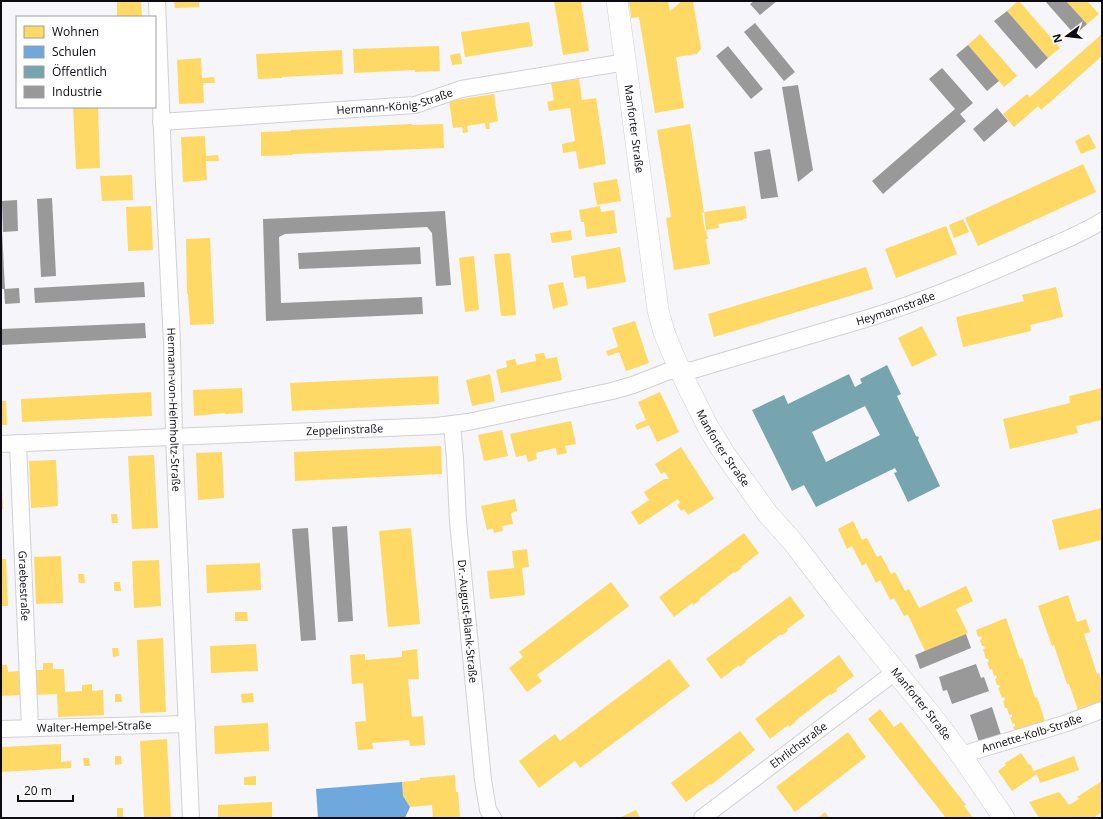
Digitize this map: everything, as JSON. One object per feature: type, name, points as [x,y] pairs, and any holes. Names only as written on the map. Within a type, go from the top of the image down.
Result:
[{"type":"street","name":"Hermann-von-Helmholtz-Straße","points":[[157,1],[191,818]]},
{"type":"street","name":"Manforter Straße","points":[[617,1],[658,310],[664,332],[672,352],[700,412],[724,453],[767,513],[793,542],[838,601],[935,720],[1004,818]]},
{"type":"street","name":"Hermann-König-Straße","points":[[162,122],[415,105],[461,89],[626,62]]},
{"type":"street","name":"Heymannstraße","points":[[681,371],[704,368],[900,308],[1002,268],[1086,230],[1102,221]]},
{"type":"street","name":"Zeppelinstraße","points":[[1,444],[452,424],[468,422],[612,391],[669,372],[681,371]]},
{"type":"street","name":"Dr.-August-Blank-Straße","points":[[452,424],[458,522],[484,790],[488,810],[493,818]]},
{"type":"street","name":"Graebestraße","points":[[18,443],[30,728]]},
{"type":"street","name":"Ehrlichstraße","points":[[702,818],[896,672]]},
{"type":"street","name":"Annette-Kolb-Straße","points":[[961,755],[1064,724],[1102,710]]},
{"type":"street","name":"Walter-Hempel-Straße","points":[[1,729],[187,724]]},
{"type":"building: Wohnen","points":[[117,1],[141,1],[142,16],[117,16]]},
{"type":"building: Wohnen","points":[[174,1],[199,1],[199,7],[175,8]]},
{"type":"building: Wohnen","points":[[554,1],[581,1],[589,51],[563,55]]},
{"type":"building: Wohnen","points":[[629,1],[668,1],[670,11],[682,1],[693,1],[701,49],[697,54],[676,57],[684,108],[655,113],[639,17],[631,18]]},
{"type":"building: Wohnen","points":[[1018,1],[1060,48],[1048,58],[1007,11]]},
{"type":"building: Wohnen","points":[[1066,1],[1087,1],[1099,14],[1087,24]]},
{"type":"building: Wohnen","points":[[529,22],[533,46],[465,57],[461,32]]},
{"type":"building: Wohnen","points":[[980,34],[1017,76],[1004,87],[968,45]]},
{"type":"building: Wohnen","points":[[1102,34],[1102,56],[1041,110],[1038,106],[1014,127],[1003,114],[1027,94],[1030,97]]},
{"type":"building: Wohnen","points":[[439,46],[440,71],[415,72],[415,70],[354,73],[353,49]]},
{"type":"building: Wohnen","points":[[342,50],[343,74],[258,79],[256,54]]},
{"type":"building: Wohnen","points":[[460,53],[462,64],[452,65],[450,55]]},
{"type":"building: Wohnen","points":[[201,58],[202,78],[214,77],[215,83],[203,83],[204,103],[179,104],[177,60]]},
{"type":"building: Wohnen","points":[[579,78],[582,100],[596,98],[606,164],[579,169],[576,151],[563,153],[562,144],[575,141],[570,108],[549,111],[547,102],[554,100],[551,83]]},
{"type":"building: Wohnen","points":[[494,94],[498,121],[489,123],[490,129],[486,129],[485,123],[467,126],[468,132],[463,133],[462,127],[453,128],[449,101]]},
{"type":"building: Wohnen","points":[[73,108],[98,108],[100,168],[76,169]]},
{"type":"building: Wohnen","points":[[412,124],[443,124],[444,148],[261,156],[261,132]]},
{"type":"building: Wohnen","points":[[690,124],[704,212],[702,213],[708,239],[706,239],[710,264],[674,270],[666,218],[671,217],[657,130]]},
{"type":"building: Wohnen","points":[[1089,134],[1096,148],[1081,154],[1075,141]]},
{"type":"building: Wohnen","points":[[205,136],[206,156],[218,155],[219,161],[206,161],[207,180],[183,182],[181,137]]},
{"type":"building: Wohnen","points":[[1083,164],[1096,192],[978,246],[965,218]]},
{"type":"building: Wohnen","points":[[132,175],[133,200],[102,201],[100,176]]},
{"type":"building: Wohnen","points":[[617,179],[621,201],[597,205],[593,183]]},
{"type":"building: Wohnen","points":[[151,206],[153,250],[128,251],[126,207]]},
{"type":"building: Wohnen","points":[[600,206],[601,212],[614,210],[617,233],[586,237],[584,222],[581,222],[579,210]]},
{"type":"building: Wohnen","points":[[745,206],[747,218],[718,224],[719,228],[706,230],[704,212]]},
{"type":"building: Wohnen","points":[[963,219],[969,232],[954,238],[949,225]]},
{"type":"building: Wohnen","points":[[946,226],[957,254],[896,278],[885,249]]},
{"type":"building: Wohnen","points":[[571,230],[572,240],[552,243],[550,233]]},
{"type":"building: Wohnen","points":[[210,238],[214,324],[190,325],[187,294],[186,239]]},
{"type":"building: Wohnen","points":[[620,247],[626,282],[587,289],[585,276],[574,278],[571,256]]},
{"type":"building: Wohnen","points":[[510,253],[516,315],[501,316],[494,254]]},
{"type":"building: Wohnen","points":[[474,256],[479,310],[465,312],[459,258]]},
{"type":"building: Wohnen","points":[[866,267],[873,289],[714,337],[708,314]]},
{"type":"building: Wohnen","points":[[563,282],[568,305],[553,309],[548,285]]},
{"type":"building: Wohnen","points":[[1056,287],[1063,317],[1030,325],[1031,331],[963,347],[956,317],[1024,301],[1022,295]]},
{"type":"building: Wohnen","points":[[635,321],[649,363],[626,371],[619,352],[608,356],[606,351],[618,347],[612,328]]},
{"type":"building: Wohnen","points":[[922,326],[937,355],[912,367],[898,338]]},
{"type":"building: Wohnen","points":[[544,353],[546,359],[557,357],[562,380],[501,393],[496,370],[507,367],[506,361],[515,359],[517,365],[536,361],[535,354]]},
{"type":"building: Wohnen","points":[[490,374],[495,401],[472,406],[466,380]]},
{"type":"building: Wohnen","points":[[438,376],[439,404],[292,411],[290,383]]},
{"type":"building: Wohnen","points":[[242,388],[243,413],[194,416],[193,390]]},
{"type":"building: Wohnen","points":[[1102,388],[1102,420],[1076,426],[1078,433],[1010,449],[1003,419],[1070,403],[1069,396]]},
{"type":"building: Wohnen","points":[[151,392],[152,416],[22,422],[21,399]]},
{"type":"building: Wohnen","points":[[660,392],[679,432],[657,442],[649,425],[637,430],[635,425],[646,420],[638,402]]},
{"type":"building: Wohnen","points":[[1,401],[6,401],[7,425],[1,425]]},
{"type":"building: Wohnen","points":[[571,421],[576,444],[565,446],[567,453],[557,455],[556,448],[546,450],[536,453],[537,459],[528,462],[526,455],[516,457],[510,434]]},
{"type":"building: Wohnen","points":[[502,430],[508,456],[484,461],[478,435]]},
{"type":"building: Wohnen","points":[[441,446],[442,474],[295,481],[294,452]]},
{"type":"building: Wohnen","points":[[681,447],[714,499],[688,515],[684,509],[681,511],[677,505],[680,503],[678,499],[639,525],[631,512],[649,500],[644,492],[664,479],[669,479],[665,472],[661,474],[655,464]]},
{"type":"building: Wohnen","points":[[222,452],[224,498],[198,500],[196,453]]},
{"type":"building: Wohnen","points":[[154,455],[158,528],[132,529],[128,456]]},
{"type":"building: Wohnen","points":[[56,460],[58,506],[31,508],[29,461]]},
{"type":"building: Wohnen","points":[[2,491],[3,509],[1,509]]},
{"type":"building: Wohnen","points":[[515,499],[517,511],[511,513],[513,524],[502,526],[503,531],[494,533],[493,528],[487,530],[481,506]]},
{"type":"building: Wohnen","points":[[1102,508],[1102,540],[1059,550],[1052,520]]},
{"type":"building: Wohnen","points":[[111,514],[117,514],[118,523],[112,523]]},
{"type":"building: Wohnen","points":[[853,521],[862,540],[867,538],[877,557],[881,555],[891,574],[895,572],[905,591],[909,589],[919,608],[966,586],[973,601],[956,609],[968,633],[925,651],[908,615],[904,616],[894,598],[890,600],[880,580],[876,583],[866,563],[862,566],[852,546],[847,549],[838,529]]},
{"type":"building: Wohnen","points":[[411,528],[420,624],[388,627],[379,531]]},
{"type":"building: Wohnen","points":[[744,533],[759,553],[741,567],[742,568],[735,573],[734,572],[699,599],[700,600],[693,605],[692,603],[674,617],[659,597]]},
{"type":"building: Wohnen","points":[[527,549],[529,567],[522,568],[525,595],[490,599],[487,571],[514,568],[512,551]]},
{"type":"building: Wohnen","points":[[61,556],[63,603],[36,604],[34,557]]},
{"type":"building: Wohnen","points":[[1,559],[6,559],[8,606],[1,606]]},
{"type":"building: Wohnen","points":[[159,560],[161,606],[134,608],[132,561]]},
{"type":"building: Wohnen","points":[[260,563],[261,590],[207,593],[206,565]]},
{"type":"building: Wohnen","points":[[78,574],[84,574],[85,583],[79,583]]},
{"type":"building: Wohnen","points":[[114,582],[120,582],[121,591],[114,591]]},
{"type":"building: Wohnen","points":[[611,582],[629,606],[537,675],[542,681],[527,692],[509,668],[523,657],[519,652]]},
{"type":"building: Wohnen","points":[[1068,595],[1077,622],[1086,619],[1090,632],[1084,634],[1097,674],[1099,673],[1102,681],[1102,702],[1078,710],[1069,684],[1067,684],[1054,645],[1052,646],[1038,606]]},
{"type":"building: Wohnen","points":[[790,596],[805,616],[787,629],[788,631],[782,635],[781,634],[745,661],[746,662],[740,667],[739,665],[721,679],[706,659]]},
{"type":"building: Wohnen","points":[[235,612],[247,612],[248,621],[235,621]]},
{"type":"building: Wohnen","points":[[1006,618],[1020,659],[1022,658],[1035,698],[1037,697],[1046,724],[1016,734],[1013,727],[1015,726],[1015,723],[1013,724],[1010,718],[1012,717],[1012,714],[1009,715],[1007,708],[1005,708],[1003,701],[1005,700],[1004,697],[1002,698],[998,688],[1000,687],[997,685],[995,679],[997,678],[996,675],[994,676],[992,669],[990,670],[987,662],[989,662],[988,659],[986,659],[983,649],[985,649],[984,646],[982,646],[980,640],[982,639],[981,636],[978,637],[976,630]]},
{"type":"building: Wohnen","points":[[163,638],[166,712],[140,713],[137,640]]},
{"type":"building: Wohnen","points":[[256,644],[258,671],[211,673],[210,646]]},
{"type":"building: Wohnen","points":[[112,648],[118,648],[119,656],[113,657]]},
{"type":"building: Wohnen","points":[[417,649],[419,679],[408,679],[412,717],[423,716],[425,745],[410,746],[409,740],[372,743],[373,749],[358,750],[355,722],[366,721],[363,683],[352,684],[350,655],[365,654],[365,660],[402,657],[402,651]]},
{"type":"building: Wohnen","points":[[839,655],[854,676],[836,689],[837,691],[831,695],[830,694],[795,721],[796,722],[789,727],[788,725],[770,739],[755,719]]},
{"type":"building: Wohnen","points":[[669,659],[690,686],[580,768],[575,761],[539,788],[519,761],[555,734],[560,741]]},
{"type":"building: Wohnen","points":[[43,663],[53,663],[53,669],[64,669],[65,692],[82,691],[82,685],[92,684],[92,691],[103,690],[104,715],[58,717],[57,694],[34,695],[32,670],[43,670]]},
{"type":"building: Wohnen","points":[[1,665],[7,665],[8,672],[19,671],[20,695],[1,696]]},
{"type":"building: Wohnen","points":[[253,693],[254,702],[242,703],[241,694]]},
{"type":"building: Wohnen","points":[[115,694],[121,694],[122,702],[115,702]]},
{"type":"building: Wohnen","points":[[880,709],[894,727],[901,722],[966,805],[964,806],[973,818],[946,818],[868,719]]},
{"type":"building: Wohnen","points":[[268,723],[269,751],[215,754],[214,726]]},
{"type":"building: Wohnen","points":[[740,731],[755,750],[711,785],[710,784],[686,802],[671,783]]},
{"type":"building: Wohnen","points":[[848,732],[866,757],[795,812],[776,787]]},
{"type":"building: Wohnen","points":[[167,739],[171,818],[144,818],[140,741]]},
{"type":"building: Wohnen","points":[[61,744],[61,762],[71,761],[71,768],[1,772],[1,747]]},
{"type":"building: Wohnen","points":[[1021,753],[1034,771],[1074,756],[1079,770],[1040,783],[1037,774],[1012,791],[998,771],[1006,765],[1005,763]]},
{"type":"building: Wohnen","points":[[115,756],[121,756],[122,764],[115,765]]},
{"type":"building: Wohnen","points":[[83,758],[89,758],[90,766],[84,766]]},
{"type":"building: Wohnen","points":[[455,775],[460,818],[433,818],[432,805],[410,807],[403,796],[402,782],[420,780],[420,778]]},
{"type":"building: Wohnen","points":[[256,776],[256,785],[244,785],[244,777]]},
{"type":"building: Wohnen","points":[[1102,781],[1102,812],[1093,818],[1039,818],[1029,802],[1059,792],[1069,805],[1079,799],[1077,797]]},
{"type":"building: Wohnen","points":[[272,802],[272,818],[218,818],[218,805]]},
{"type":"building: Wohnen","points":[[117,808],[123,808],[123,817],[117,817]]},
{"type":"building: Wohnen","points":[[636,810],[640,818],[619,818]]},
{"type":"building: Wohnen","points":[[825,812],[829,818],[818,818]]},
{"type":"building: Schulen","points":[[402,782],[403,796],[410,807],[405,818],[318,818],[316,789]]},
{"type":"building: Öffentlich","points":[[887,365],[901,394],[897,396],[916,436],[919,437],[918,440],[940,486],[908,502],[894,473],[897,472],[895,468],[816,507],[804,485],[792,491],[752,410],[784,395],[788,404],[849,374],[855,387],[862,383],[860,379]],"holes":[[[865,406],[880,435],[826,462],[812,432]]]},
{"type":"building: Industrie","points":[[754,1],[777,1],[760,15],[750,4]]},
{"type":"building: Industrie","points":[[1045,1],[1066,1],[1087,24],[1075,35]]},
{"type":"building: Industrie","points":[[1007,11],[1048,58],[1036,69],[994,21]]},
{"type":"building: Industrie","points":[[755,23],[795,72],[784,81],[744,32]]},
{"type":"building: Industrie","points":[[968,45],[999,81],[987,91],[956,55]]},
{"type":"building: Industrie","points":[[728,46],[763,89],[751,99],[716,56]]},
{"type":"building: Industrie","points":[[942,68],[973,103],[960,114],[966,121],[883,194],[872,181],[955,109],[929,79]]},
{"type":"building: Industrie","points":[[798,85],[813,170],[798,182],[782,87]]},
{"type":"building: Industrie","points":[[997,108],[1008,121],[984,142],[973,129]]},
{"type":"building: Industrie","points":[[770,149],[778,197],[761,199],[754,152]]},
{"type":"building: Industrie","points":[[52,198],[56,276],[41,277],[37,199]]},
{"type":"building: Industrie","points":[[17,200],[18,231],[3,232],[2,201]]},
{"type":"building: Industrie","points":[[445,211],[451,285],[436,286],[432,233],[427,227],[285,234],[279,237],[281,303],[422,297],[423,314],[266,321],[263,219]]},
{"type":"building: Industrie","points":[[2,231],[5,289],[1,289]]},
{"type":"building: Industrie","points":[[420,247],[421,264],[299,269],[298,253]]},
{"type":"building: Industrie","points":[[144,282],[145,297],[35,303],[34,288]]},
{"type":"building: Industrie","points":[[19,288],[20,303],[5,304],[4,289]]},
{"type":"building: Industrie","points":[[145,323],[146,338],[1,345],[1,329]]},
{"type":"building: Industrie","points":[[347,526],[353,621],[338,622],[332,527]]},
{"type":"building: Industrie","points":[[308,528],[316,640],[301,641],[292,529]]},
{"type":"building: Industrie","points":[[966,634],[971,648],[920,669],[915,655]]},
{"type":"building: Industrie","points":[[976,664],[981,678],[984,677],[989,691],[952,704],[947,690],[943,691],[939,677]]},
{"type":"building: Industrie","points":[[992,707],[1001,735],[979,742],[970,715]]}]
